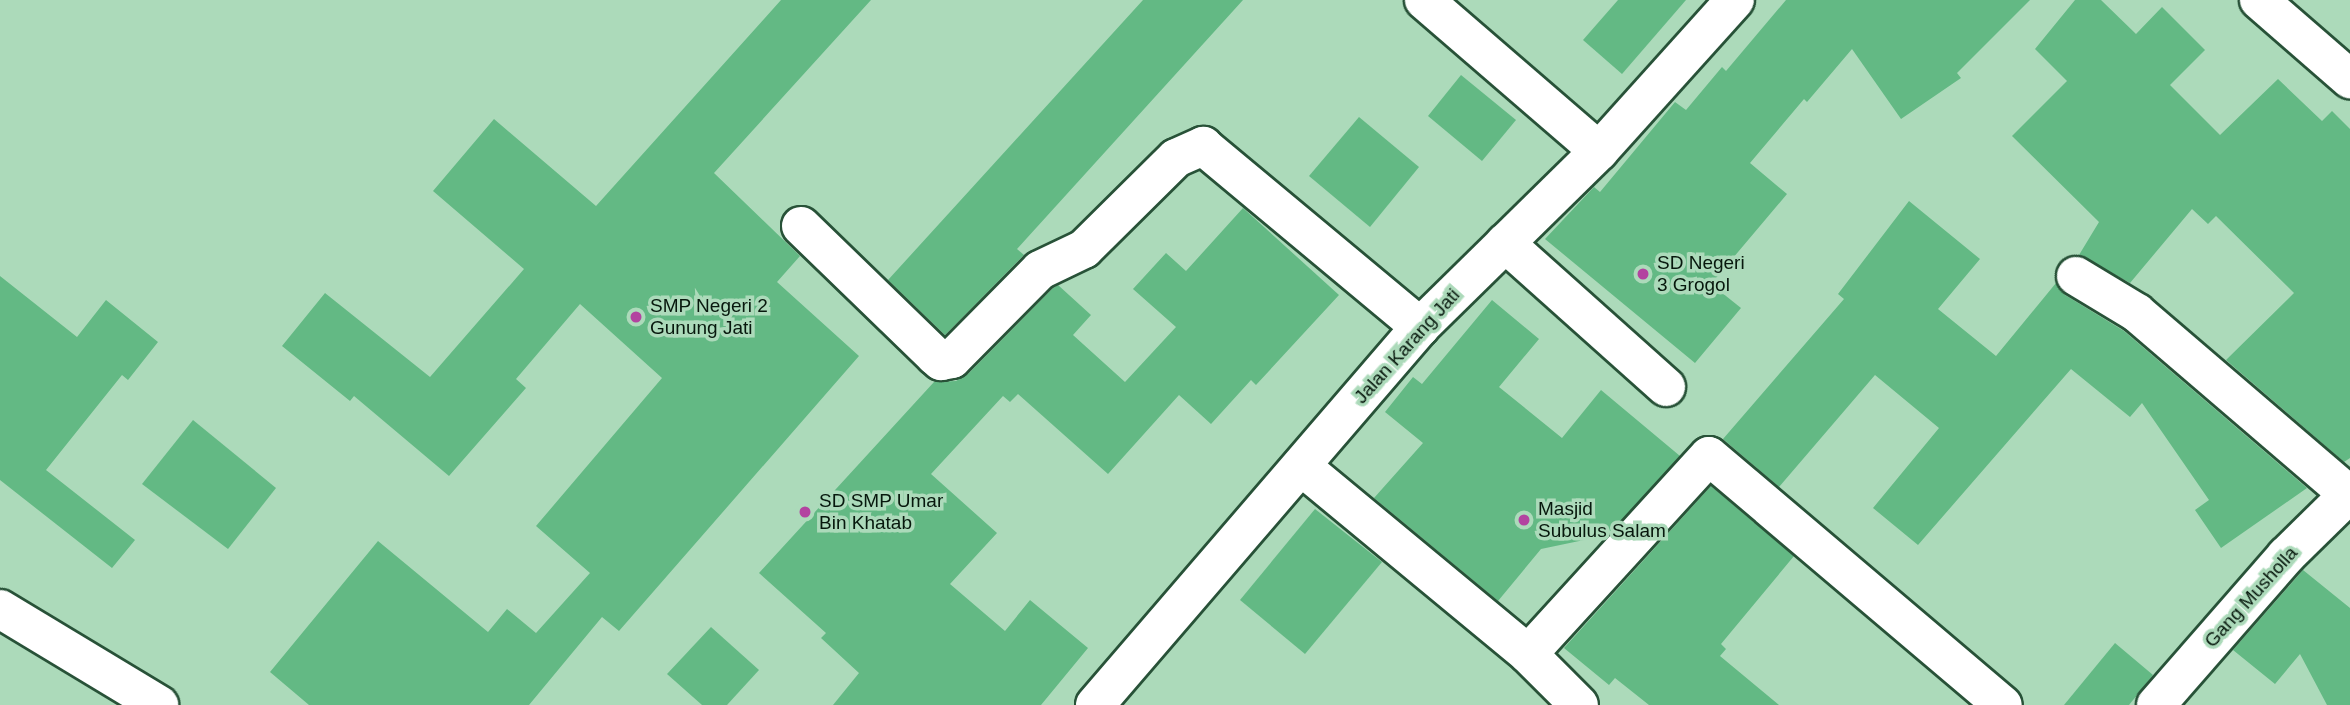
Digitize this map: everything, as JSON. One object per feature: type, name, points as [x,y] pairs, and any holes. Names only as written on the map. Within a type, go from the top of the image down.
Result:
[{"type":"main road","points":[[1424,0],[1599,152]]},
{"type":"main road","name":"Jalan Karang Jati","points":[[1095,705],[1420,327],[1599,152],[1735,0]]},
{"type":"main road","points":[[2259,0],[2350,79]]},
{"type":"main road","points":[[801,226],[935,356],[941,361],[952,359],[1040,270],[1084,249],[1176,158],[1203,146],[1420,327]]},
{"type":"main road","points":[[1505,243],[1666,387]]},
{"type":"main road","points":[[2076,276],[2137,313],[2349,493]]},
{"type":"main road","points":[[1528,654],[1709,456],[2003,705]]},
{"type":"main road","points":[[1301,466],[1528,654],[1579,705]]},
{"type":"main road","name":"Gang Musholla","points":[[2156,705],[2286,556],[2349,493]]},
{"type":"main road","points":[[0,609],[159,705]]},
{"type":"building","points":[[781,0],[871,0],[714,173],[800,256],[777,282],[859,356],[619,631],[602,617],[529,705],[309,705],[270,672],[378,541],[488,632],[507,609],[536,633],[590,573],[536,526],[662,378],[580,304],[516,379],[526,388],[449,476],[354,396],[350,401],[282,346],[325,293],[430,377],[524,269],[433,191],[494,119],[596,206]]},
{"type":"building","points":[[1143,0],[1243,0],[1017,249],[1024,255],[945,335],[888,280]]},
{"type":"building","points":[[1618,0],[1686,0],[1622,74],[1583,40]]},
{"type":"building","points":[[1786,0],[2030,0],[1957,73],[1961,78],[1901,119],[1852,49],[1807,102],[1804,99],[1750,163],[1787,194],[1711,284],[1741,308],[1695,363],[1545,239],[1594,187],[1600,192],[1675,102],[1686,110],[1722,67],[1726,71]]},
{"type":"building","points":[[2075,0],[2101,0],[2136,34],[2162,7],[2205,50],[2170,85],[2220,135],[2278,79],[2322,121],[2332,111],[2350,129],[2350,458],[2344,462],[2226,360],[2294,293],[2216,216],[2208,224],[2192,209],[2130,283],[2079,255],[2099,222],[2012,136],[2067,81],[2035,49]]},
{"type":"building","points":[[1461,75],[1516,120],[1482,161],[1428,116]]},
{"type":"building","points":[[1359,117],[1419,167],[1370,227],[1309,176]]},
{"type":"building","points":[[1909,201],[1980,259],[1938,309],[1996,356],[2056,283],[2065,295],[2124,331],[2307,488],[2221,548],[2195,510],[2209,500],[2142,403],[2130,417],[2071,369],[1918,545],[1873,508],[1939,428],[1875,375],[1779,487],[1723,439],[1844,299],[1838,294]]},
{"type":"building","points":[[1243,208],[1339,295],[1256,385],[1251,380],[1211,424],[1179,395],[1108,474],[1018,394],[1010,402],[1003,396],[931,474],[997,533],[950,584],[1005,631],[1030,600],[1088,648],[1041,705],[833,705],[859,673],[821,638],[826,633],[759,573],[934,382],[956,381],[968,374],[1058,285],[1091,315],[1073,335],[1125,382],[1176,327],[1133,289],[1166,253],[1186,271]]},
{"type":"building","points":[[0,276],[77,337],[106,300],[158,342],[128,380],[122,375],[46,470],[135,540],[112,568],[0,480]]},
{"type":"building","points":[[1492,300],[1539,339],[1499,387],[1562,438],[1601,390],[1680,456],[1608,535],[1541,549],[1498,601],[1374,498],[1423,443],[1385,412],[1413,377],[1422,384]]},
{"type":"building","points":[[193,420],[276,488],[228,549],[142,484]]},
{"type":"building","points":[[1711,486],[1794,556],[1721,644],[1726,649],[1720,656],[1779,705],[1649,705],[1615,678],[1609,685],[1564,648]]},
{"type":"building","points":[[1315,509],[1382,562],[1305,654],[1240,600]]},
{"type":"building","points":[[2303,570],[2350,608],[2350,705],[2327,705],[2300,654],[2275,684],[2233,650]]},
{"type":"building","points":[[711,627],[759,670],[727,705],[702,705],[667,674]]},
{"type":"building","points":[[2115,643],[2153,675],[2129,705],[2064,705]]},
{"type":"place","name":"SD Negeri 3 Grogol","points":[[1643,274]]},
{"type":"place","name":"SMP Negeri 2 Gunung Jati","points":[[636,317]]},
{"type":"place","name":"SD SMP Umar Bin Khatab","points":[[805,512]]},
{"type":"place","name":"Masjid Subulus Salam","points":[[1524,520]]}]
